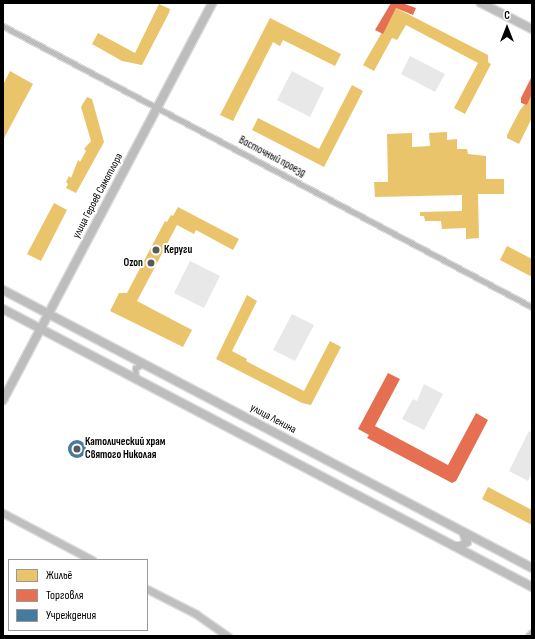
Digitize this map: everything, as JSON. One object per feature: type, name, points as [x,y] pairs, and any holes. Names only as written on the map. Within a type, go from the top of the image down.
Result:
[{"type":"main road","name":"улица Героев Самотлора","points":[[3,400],[212,3]]},
{"type":"main road","points":[[481,3],[532,29]]},
{"type":"main road","name":"улица Ленина","points":[[3,290],[532,568]]},
{"type":"main road","points":[[3,309],[532,587]]},
{"type":"main road","points":[[3,513],[90,559]]},
{"type":"main road","points":[[453,546],[466,544],[467,539],[463,532]]},
{"type":"main road","points":[[148,590],[196,614],[228,636]]},
{"type":"main road","points":[[529,636],[532,633]]},
{"type":"street","name":"Восточный проезд","points":[[3,26],[532,307]]},
{"type":"street","points":[[136,379],[135,368],[144,364]]},
{"type":"shaded area","points":[[410,56],[445,74],[435,92],[401,74]]},
{"type":"shaded area","points":[[292,71],[324,88],[310,117],[277,100]]},
{"type":"shaded area","points":[[190,261],[220,276],[204,308],[174,293]]},
{"type":"shaded area","points":[[292,314],[314,325],[295,361],[273,350]]},
{"type":"shaded area","points":[[424,384],[443,394],[424,430],[402,419],[413,399],[417,401]]},
{"type":"shaded area","points":[[529,431],[532,433],[532,473],[528,481],[509,471]]},
{"type":"building: Жильё","points":[[159,4],[170,9],[169,13],[142,65],[122,61],[92,44],[98,33],[135,53]]},
{"type":"building: Жильё","points":[[396,8],[488,55],[488,62],[491,64],[465,114],[454,108],[478,63],[406,25],[397,40],[392,38],[374,71],[363,65]]},
{"type":"building: Жильё","points":[[270,18],[341,54],[335,66],[283,40],[280,46],[273,42],[233,121],[220,115]]},
{"type":"building: Жильё","points":[[10,71],[33,84],[3,140],[3,85]]},
{"type":"building: Жильё","points":[[352,85],[363,91],[324,167],[252,130],[258,118],[319,149]]},
{"type":"building: Жильё","points":[[532,94],[532,118],[519,144],[507,138],[507,135],[520,110],[525,104],[527,105]]},
{"type":"building: Жильё","points":[[87,97],[92,99],[104,142],[76,193],[66,188],[68,184],[66,182],[69,176],[71,178],[78,160],[80,162],[86,151],[84,149],[91,141],[81,107]]},
{"type":"building: Жильё","points":[[447,132],[447,140],[457,139],[457,149],[467,149],[468,154],[486,156],[486,179],[504,179],[504,194],[478,194],[479,238],[466,239],[466,228],[442,229],[441,221],[425,221],[424,216],[420,216],[420,212],[462,211],[462,195],[375,197],[374,182],[388,182],[387,134],[412,133],[412,147],[430,146],[429,133]]},
{"type":"building: Жильё","points":[[54,203],[67,210],[41,261],[27,254]]},
{"type":"building: Жильё","points":[[178,207],[239,239],[233,250],[196,230],[194,234],[177,225],[137,301],[192,330],[183,347],[110,311],[119,293],[127,293],[165,221],[167,222],[171,215],[173,216]]},
{"type":"building: Жильё","points":[[507,246],[532,259],[532,277],[500,260]]},
{"type":"building: Жильё","points":[[247,295],[257,301],[232,351],[247,359],[246,361],[304,391],[330,341],[341,347],[311,405],[302,403],[216,359]]},
{"type":"building: Жильё","points":[[488,487],[532,510],[532,525],[482,499]]},
{"type":"building: Торговля","points":[[391,3],[402,3],[416,8],[413,15],[396,8],[383,34],[375,30]]},
{"type":"building: Торговля","points":[[532,76],[532,94],[527,105],[521,103],[521,98]]},
{"type":"building: Торговля","points":[[388,373],[400,379],[375,426],[448,465],[476,413],[488,420],[456,481],[452,483],[367,438],[369,435],[358,429]]},
{"type":"building: Учреждения","name":"Католический храм Святого Николая","points":[[77,440],[83,443],[86,449],[83,455],[77,458],[71,455],[68,449],[71,443]]},
{"type":"place","name":"Керуги","points":[[156,250]]},
{"type":"place","name":"Ozon","points":[[151,263]]},
{"type":"place","name":"Католический храм Святого Николая","points":[[77,449]]}]
